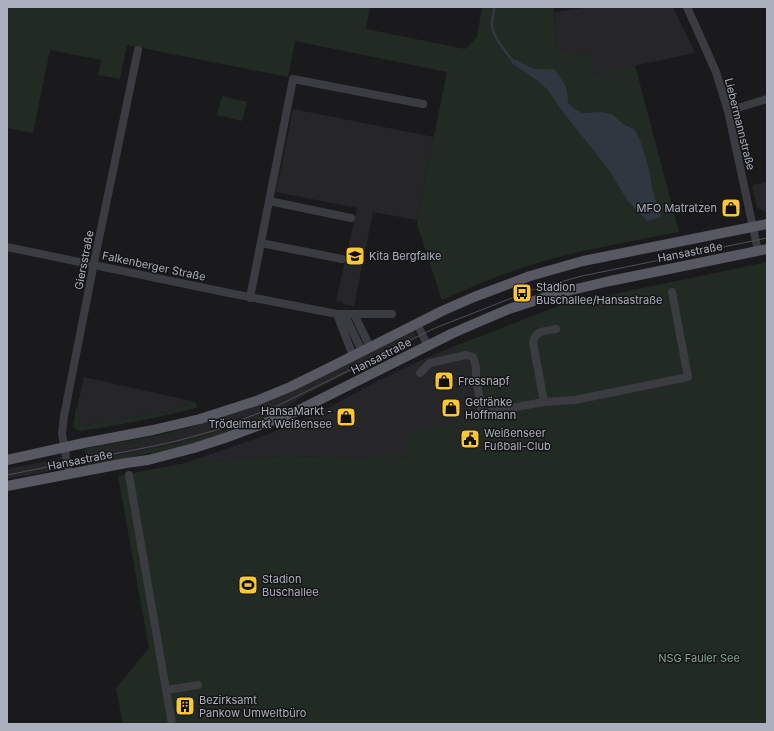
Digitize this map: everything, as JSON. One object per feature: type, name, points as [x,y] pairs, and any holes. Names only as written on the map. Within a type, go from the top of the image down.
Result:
[{"type":"main road","name":"Hansastraße","points":[[7,460],[200,419],[256,401],[290,387],[442,311],[530,276],[583,261],[767,224]]},
{"type":"main road","name":"Hansastraße","points":[[7,486],[148,460],[194,448],[250,430],[295,412],[483,320],[555,294],[610,281],[762,250]]},
{"type":"street","name":"Liebermannstraße","points":[[688,7],[716,72],[728,111],[753,226],[762,250]]},
{"type":"street","name":"Giersstraße","points":[[69,474],[62,434],[64,416],[138,50]]},
{"type":"street","points":[[250,298],[293,79],[423,104]]},
{"type":"street","points":[[728,111],[767,99]]},
{"type":"street","points":[[269,201],[351,218]]},
{"type":"street","points":[[261,242],[342,259]]},
{"type":"street","name":"Falkenberger Straße","points":[[7,247],[250,298],[341,314],[392,314]]},
{"type":"street","points":[[420,374],[430,363],[466,354],[472,357],[476,367],[476,378],[482,412],[544,402],[575,400],[688,377],[672,292]]},
{"type":"street","points":[[341,314],[362,351]]},
{"type":"street","points":[[354,314],[362,351]]},
{"type":"street","points":[[417,324],[428,346]]},
{"type":"street","points":[[544,402],[533,342],[534,336],[538,333],[556,329]]},
{"type":"street","points":[[129,476],[172,724]]},
{"type":"street","points":[[166,690],[198,685]]},
{"type":"shaded area","points":[[590,7],[673,7],[695,53],[591,75],[591,56],[557,50],[555,12]]},
{"type":"shaded area","points":[[517,60],[534,69],[554,69],[565,84],[568,103],[576,110],[583,113],[603,112],[613,115],[623,124],[634,129],[640,140],[649,169],[652,188],[661,217],[647,221],[628,201],[609,170],[563,112],[548,90],[537,80],[510,62]]},
{"type":"shaded area","points":[[293,109],[434,137],[417,220],[373,212],[354,306],[336,301],[357,208],[276,192]]},
{"type":"shaded area","points":[[767,182],[767,212],[757,208],[752,185]]},
{"type":"shaded area","points":[[413,330],[417,338],[303,396],[268,418],[266,414],[228,429],[179,443],[87,462],[85,452],[158,438],[185,431],[184,429],[246,410],[277,397]]},
{"type":"shaded area","points":[[452,347],[479,369],[490,417],[409,456],[392,460],[285,456],[185,463],[269,434],[328,408],[374,383]]},
{"type":"shaded area","points":[[84,377],[191,401],[189,404],[168,411],[168,413],[165,412],[80,426],[77,408]]},
{"type":"shaded area","points":[[56,459],[58,466],[51,468],[52,471],[7,479],[7,469]]},
{"type":"green space","points":[[7,7],[370,7],[366,29],[465,49],[477,37],[482,7],[554,7],[557,50],[591,56],[591,75],[635,65],[679,232],[601,247],[543,261],[503,274],[442,300],[417,221],[447,72],[295,41],[288,77],[127,45],[120,79],[98,75],[101,60],[50,50],[33,133],[7,128]]},
{"type":"green space","points":[[222,96],[247,102],[242,121],[217,115]]},
{"type":"green space","name":"NSG Fauler See","points":[[767,262],[767,724],[123,724],[116,688],[149,648],[118,476],[185,463],[285,456],[370,458],[388,454],[398,454],[401,458],[408,456],[406,443],[417,430],[490,417],[479,369],[452,347],[561,305]]},
{"type":"green space","points":[[191,401],[196,403],[196,408],[153,418],[80,431],[73,426],[77,408],[80,426],[165,412],[168,413],[168,411],[189,404]]},
{"type":"green space","points":[[266,414],[268,418],[199,442],[88,466],[87,462],[179,443],[228,429]]},
{"type":"green space","points":[[184,429],[185,431],[158,438],[85,452],[84,449],[160,435]]},
{"type":"waterway","points":[[494,7],[492,23],[493,31],[501,46],[515,63]]},
{"type":"tram line","points":[[7,475],[159,445],[213,431],[275,407],[435,328],[535,289],[582,276],[767,238]]},
{"type":"place","name":"MFO Matratzen","points":[[731,208]]},
{"type":"place","name":"Kita Bergfalke","points":[[355,256]]},
{"type":"place","name":"Stadion Buschallee/Hansastraße","points":[[522,293]]},
{"type":"place","name":"Fressnapf","points":[[444,381]]},
{"type":"place","name":"Getränke Hoffmann","points":[[451,408]]},
{"type":"place","name":"HansaMarkt - Trödelmarkt Weißensee","points":[[346,417]]},
{"type":"place","name":"Weißenseer Fußball-Club","points":[[470,439]]},
{"type":"place","name":"Stadion Buschallee","points":[[248,585]]},
{"type":"place","name":"Bezirksamt Pankow Umweltbüro","points":[[185,706]]}]
